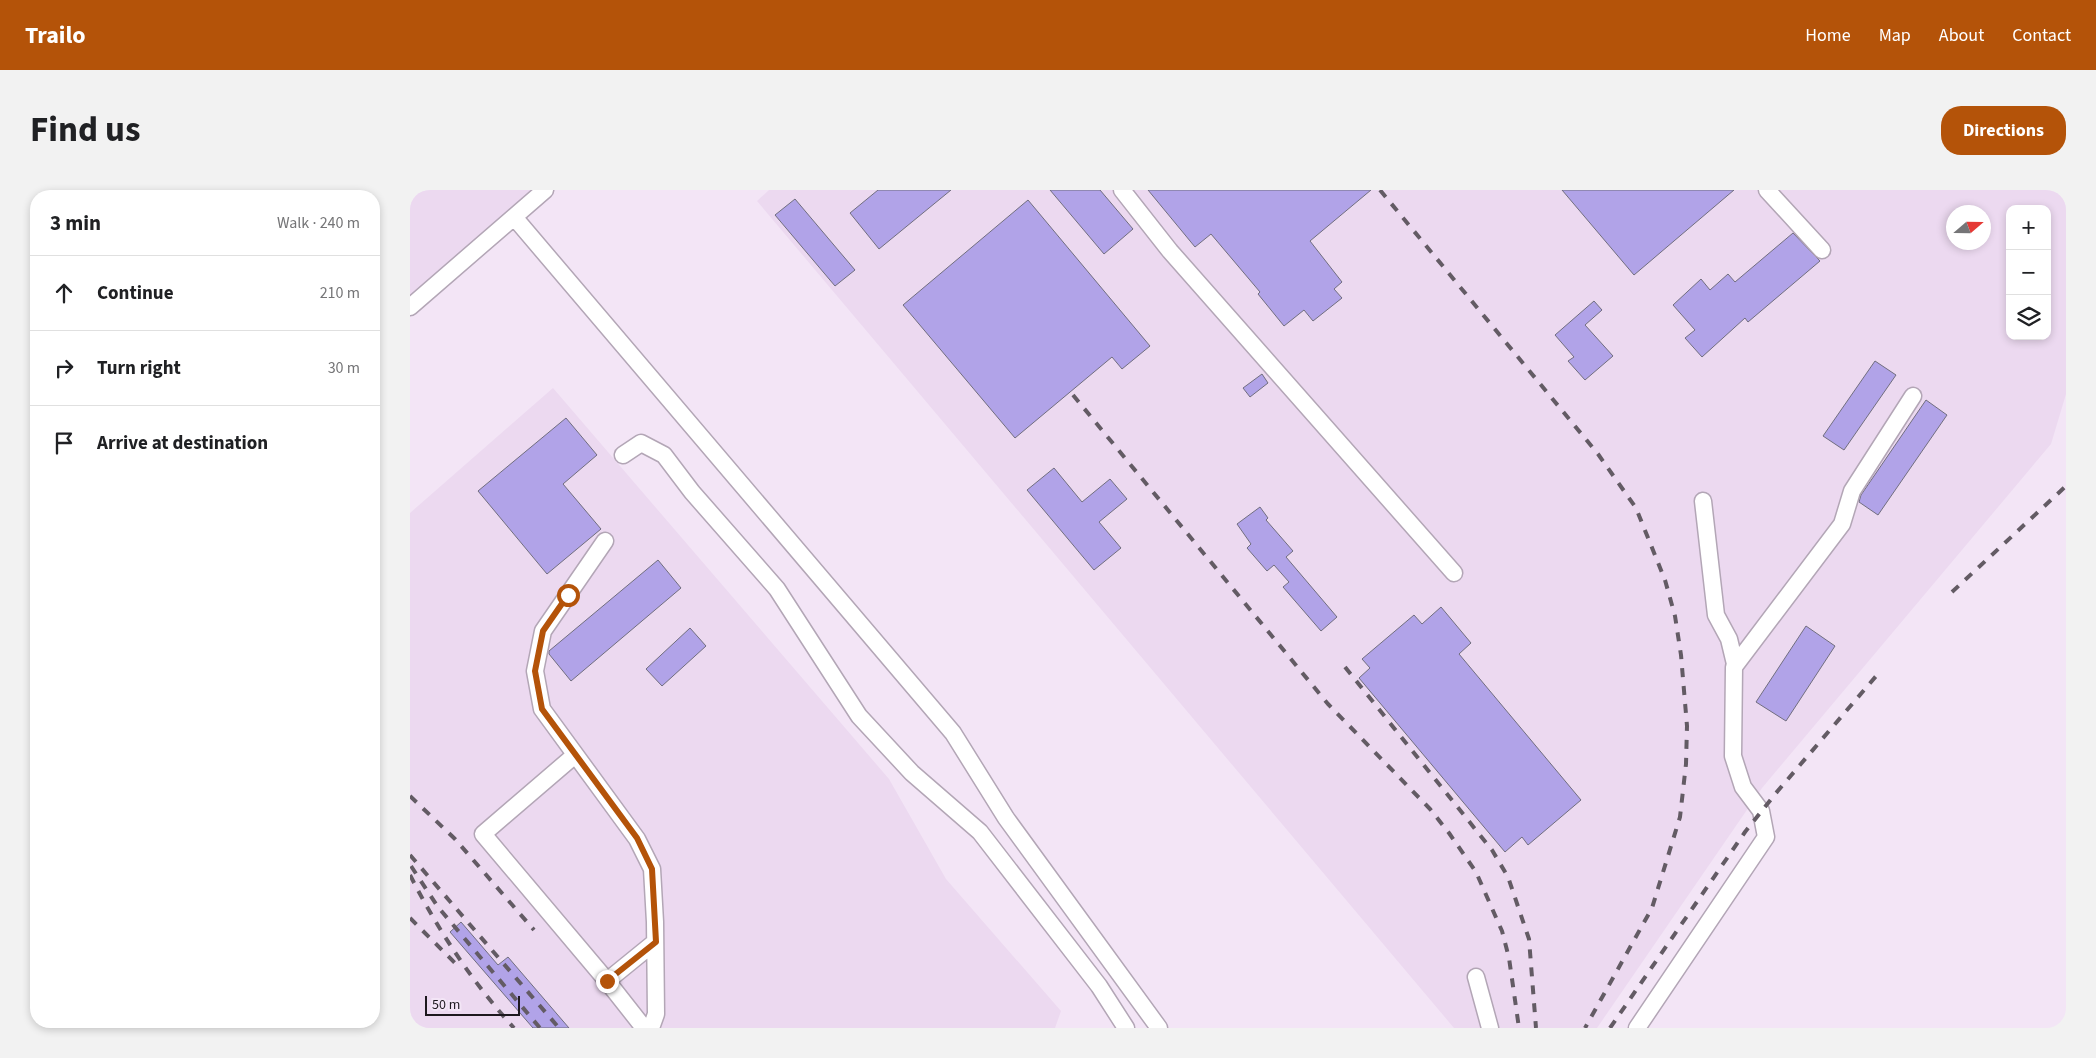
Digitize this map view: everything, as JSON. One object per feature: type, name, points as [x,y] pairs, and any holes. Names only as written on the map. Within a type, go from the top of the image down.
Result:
[{"type":"street","points":[[410,307],[546,190]]},
{"type":"street","points":[[1122,190],[1170,251],[1454,573]]},
{"type":"street","points":[[1767,190],[1822,250]]},
{"type":"street","points":[[514,217],[953,733],[1006,818],[1159,1028]]},
{"type":"street","points":[[1637,1028],[1766,837],[1761,811],[1743,787],[1733,756],[1734,667],[1842,524],[1852,491],[1913,396]]},
{"type":"street","points":[[624,455],[641,443],[664,455],[692,492],[777,589],[859,716],[912,773],[980,832],[1099,986],[1126,1028]]},
{"type":"street","points":[[1703,501],[1716,616],[1729,639],[1736,664]]},
{"type":"street","points":[[605,541],[543,631],[535,671],[542,709],[637,838],[652,869],[656,942],[656,1014],[651,1028]]},
{"type":"street","points":[[575,755],[483,834],[607,981],[644,1028]]},
{"type":"street","points":[[607,981],[656,942]]},
{"type":"street","points":[[1476,977],[1490,1028]]},
{"type":"shaded area","points":[[410,190],[542,190],[410,304]]},
{"type":"shaded area","points":[[769,190],[2066,190],[2066,394],[2051,444],[1762,788],[1597,1028],[1454,1028],[757,201]]},
{"type":"shaded area","points":[[553,388],[889,779],[946,879],[1061,1011],[1055,1028],[410,1028],[410,513]]},
{"type":"building","points":[[878,190],[951,190],[879,249],[850,213]]},
{"type":"building","points":[[1050,190],[1100,190],[1133,229],[1104,254]]},
{"type":"building","points":[[1148,190],[1371,190],[1310,241],[1342,282],[1334,289],[1342,298],[1313,321],[1304,310],[1284,326],[1258,294],[1260,292],[1211,234],[1195,247]]},
{"type":"building","points":[[1562,190],[1734,190],[1634,275]]},
{"type":"building","points":[[795,199],[855,270],[835,286],[775,215]]},
{"type":"building","points":[[1028,200],[1150,346],[1122,369],[1112,357],[1015,438],[903,305]]},
{"type":"building","points":[[1793,233],[1820,261],[1748,322],[1745,318],[1702,357],[1685,338],[1695,330],[1673,305],[1701,279],[1710,290],[1728,274],[1735,282]]},
{"type":"building","points":[[1594,301],[1602,310],[1585,325],[1613,356],[1585,380],[1568,361],[1574,357],[1555,335]]},
{"type":"building","points":[[1875,361],[1896,375],[1844,450],[1823,436]]},
{"type":"building","points":[[1262,374],[1268,383],[1250,397],[1243,388]]},
{"type":"building","points":[[1926,400],[1947,415],[1878,515],[1859,502],[1861,495]]},
{"type":"building","points":[[566,418],[597,455],[563,484],[601,529],[547,574],[478,491]]},
{"type":"building","points":[[1054,468],[1082,502],[1110,479],[1127,499],[1099,522],[1121,548],[1094,570],[1027,490]]},
{"type":"building","points":[[1260,507],[1268,518],[1266,520],[1293,551],[1286,557],[1337,617],[1321,631],[1283,587],[1289,582],[1274,565],[1267,571],[1247,548],[1251,544],[1237,524]]},
{"type":"building","points":[[658,560],[681,588],[571,681],[549,654],[549,651]]},
{"type":"building","points":[[1441,607],[1471,643],[1459,654],[1581,800],[1528,845],[1522,837],[1505,852],[1359,678],[1370,668],[1362,659],[1414,615],[1422,624]]},
{"type":"building","points":[[1806,626],[1835,646],[1786,721],[1756,702]]},
{"type":"building","points":[[690,628],[706,646],[662,686],[646,669]]},
{"type":"building","points":[[461,922],[498,965],[508,957],[569,1028],[533,1028],[450,932]]},
{"type":"railway","points":[[1380,190],[1598,454],[1636,508],[1665,580],[1675,616],[1681,655],[1687,726],[1686,764],[1680,817],[1652,908],[1585,1028]]},
{"type":"railway","points":[[1073,395],[1328,704],[1430,809],[1449,833],[1476,872],[1502,931],[1509,958],[1519,1028]]},
{"type":"railway","points":[[1952,592],[2066,486]]},
{"type":"railway","points":[[1345,667],[1492,850],[1508,877],[1529,939],[1536,1028]]},
{"type":"railway","points":[[1610,1028],[1745,832],[1877,675]]},
{"type":"railway","points":[[410,796],[455,839],[534,930]]},
{"type":"railway","points":[[410,855],[559,1028]]},
{"type":"railway","points":[[411,866],[438,907],[540,1028]]},
{"type":"railway","points":[[410,875],[432,916],[457,955],[514,1028]]},
{"type":"railway","points":[[410,918],[456,964]]},
{"type":"route","points":[[568,595],[543,631],[535,671],[542,709],[637,838],[652,869],[656,942],[607,981]]}]
